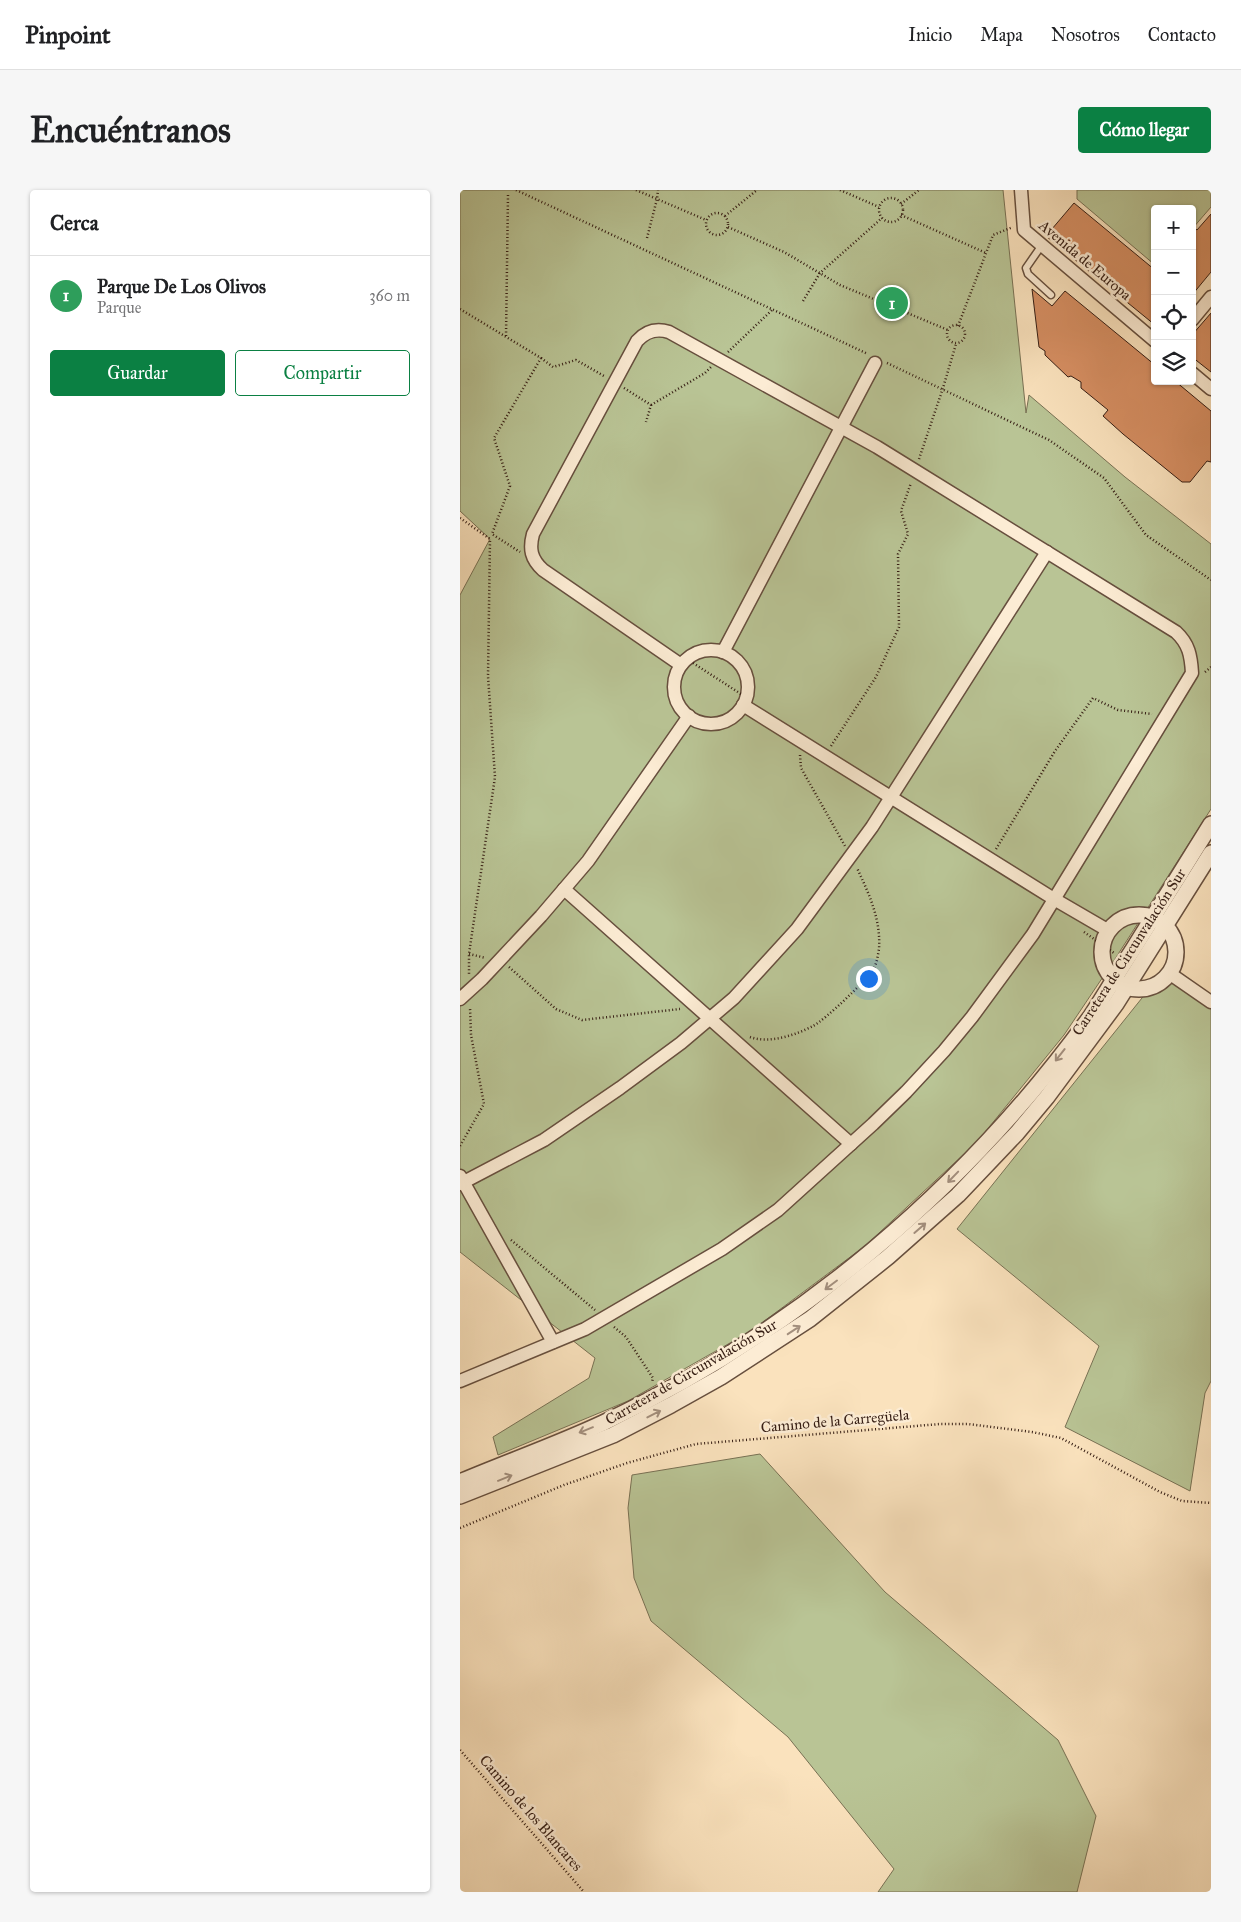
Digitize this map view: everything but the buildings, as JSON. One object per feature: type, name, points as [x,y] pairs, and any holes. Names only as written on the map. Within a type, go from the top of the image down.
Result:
[{"type":"street","name":"Avenida de Europa","points":[[1021,190],[1024,230],[1154,340]]},
{"type":"street","points":[[1196,315],[1211,297]]},
{"type":"street","points":[[460,1381],[584,1329],[722,1249],[778,1210],[852,1144],[906,1092],[972,1017],[1033,934],[1192,673],[1191,658],[1187,645],[1176,632],[842,427],[669,332],[662,330],[644,334],[637,341],[533,534],[530,546],[536,564],[543,570],[685,662]]},
{"type":"street","points":[[723,652],[842,427],[875,359]]},
{"type":"street","points":[[1196,376],[1211,389]]},
{"type":"street","points":[[553,1342],[461,1180],[544,1140],[674,1049],[734,998],[797,929],[872,827],[1047,552]]},
{"type":"street","points":[[712,650],[723,652],[735,659],[743,669],[747,680],[747,693],[744,701],[730,717],[714,723],[702,722],[689,716],[682,710],[676,699],[674,688],[676,676],[689,657],[700,651],[712,650]]},
{"type":"street","points":[[744,701],[891,797],[1054,899],[1109,931]]},
{"type":"street","points":[[465,999],[588,861],[689,716]]},
{"type":"street","name":"Carretera de Circunvalación Sur","points":[[460,1496],[613,1435],[722,1377],[810,1319],[888,1257],[958,1195],[1047,1097],[1088,1044],[1127,987],[1211,824]]},
{"type":"street","name":"Carretera de Circunvalación Sur","points":[[460,1482],[602,1423],[734,1351],[791,1314],[888,1238],[950,1180],[1005,1121],[1091,1015],[1114,979],[1211,853]]},
{"type":"street","points":[[564,890],[852,1144]]},
{"type":"street","points":[[1142,915],[1159,922],[1172,937],[1176,949],[1174,962],[1169,973],[1161,982],[1151,987],[1140,989],[1127,987],[1114,979],[1104,964],[1102,953],[1104,941],[1109,931],[1118,922],[1130,917],[1142,915]]},
{"type":"street","points":[[1169,973],[1211,1002]]},
{"type":"lane","points":[[1042,245],[1026,268],[1028,274],[1051,295]]},
{"type":"path","points":[[516,190],[875,359],[943,388],[1049,440],[1104,478],[1146,535],[1211,580]]},
{"type":"path","points":[[636,190],[706,220]]},
{"type":"path","points":[[647,238],[658,199],[658,190]]},
{"type":"path","points":[[725,216],[758,190]]},
{"type":"path","points":[[840,190],[879,207]]},
{"type":"path","points":[[901,204],[919,190]]},
{"type":"path","points":[[506,336],[508,195]]},
{"type":"path","points":[[879,207],[884,200],[891,198],[901,204]]},
{"type":"path","points":[[901,204],[901,215]]},
{"type":"path","points":[[879,207],[882,218]]},
{"type":"path","points":[[725,216],[714,213],[706,220],[706,228],[713,235],[721,235],[728,227]]},
{"type":"path","points":[[882,218],[892,222],[901,215]]},
{"type":"path","points":[[901,215],[986,253]]},
{"type":"path","points":[[725,216],[728,227]]},
{"type":"path","points":[[803,301],[820,273],[882,218]]},
{"type":"path","points":[[958,326],[993,235],[1024,222]]},
{"type":"path","points":[[728,227],[784,252],[840,285],[948,330]]},
{"type":"path","points":[[460,309],[542,358],[494,438],[510,486],[492,534],[524,555]]},
{"type":"path","points":[[917,464],[956,344],[965,337],[963,329],[958,326],[953,326],[948,330]]},
{"type":"path","points":[[948,330],[948,339],[956,344]]},
{"type":"path","points":[[828,752],[876,677],[899,627],[898,554],[908,534],[901,510],[911,482]]},
{"type":"path","points":[[460,518],[490,539],[488,676],[496,777],[469,954],[469,981]]},
{"type":"path","points":[[685,662],[744,701]]},
{"type":"path","points":[[1204,673],[1211,667]]},
{"type":"path","points":[[992,856],[1055,751],[1093,698],[1118,710],[1155,714]]},
{"type":"path","points":[[800,750],[801,768],[849,853]]},
{"type":"path","points":[[745,1036],[759,1041],[770,1040],[814,1026],[864,982],[875,966],[879,948],[877,919],[873,902],[854,862]]},
{"type":"path","points":[[469,954],[495,960]]},
{"type":"path","points":[[503,963],[556,1009],[582,1020],[684,1008]]},
{"type":"path","points":[[460,1146],[484,1104],[465,999]]},
{"type":"path","points":[[508,1238],[598,1312]]},
{"type":"path","points":[[612,1325],[626,1337],[653,1378],[649,1389]]},
{"type":"path","name":"Camino de la Carregüela","points":[[460,1528],[564,1485],[627,1463],[696,1444],[940,1424],[968,1424],[1032,1432],[1061,1438],[1160,1492],[1182,1501],[1211,1503]]},
{"type":"path","name":"Camino de los Blancares","points":[[460,1750],[584,1892]]},
{"type":"green space","points":[[460,190],[1003,190],[1026,413],[1029,395],[1125,477],[1211,544],[1211,809],[1064,1035],[977,1142],[865,1246],[751,1331],[628,1401],[498,1455],[493,1437],[589,1378],[595,1358],[460,1252],[460,595],[490,539],[460,511]]},
{"type":"green space","points":[[1077,190],[1211,190],[1211,207],[1196,224],[1196,205],[1151,205],[1151,262],[1077,199]]},
{"type":"green space","points":[[1166,964],[1211,999],[1211,1381],[1205,1393],[1190,1491],[1065,1427],[1099,1346],[957,1229],[1150,988]]},
{"type":"green space","points":[[760,1454],[885,1592],[1058,1740],[1096,1816],[1077,1892],[878,1892],[894,1869],[788,1737],[651,1621],[634,1578],[628,1508],[632,1475]]},
{"type":"place","name":"Parque De Los Olivos","points":[[892,303]]}]
